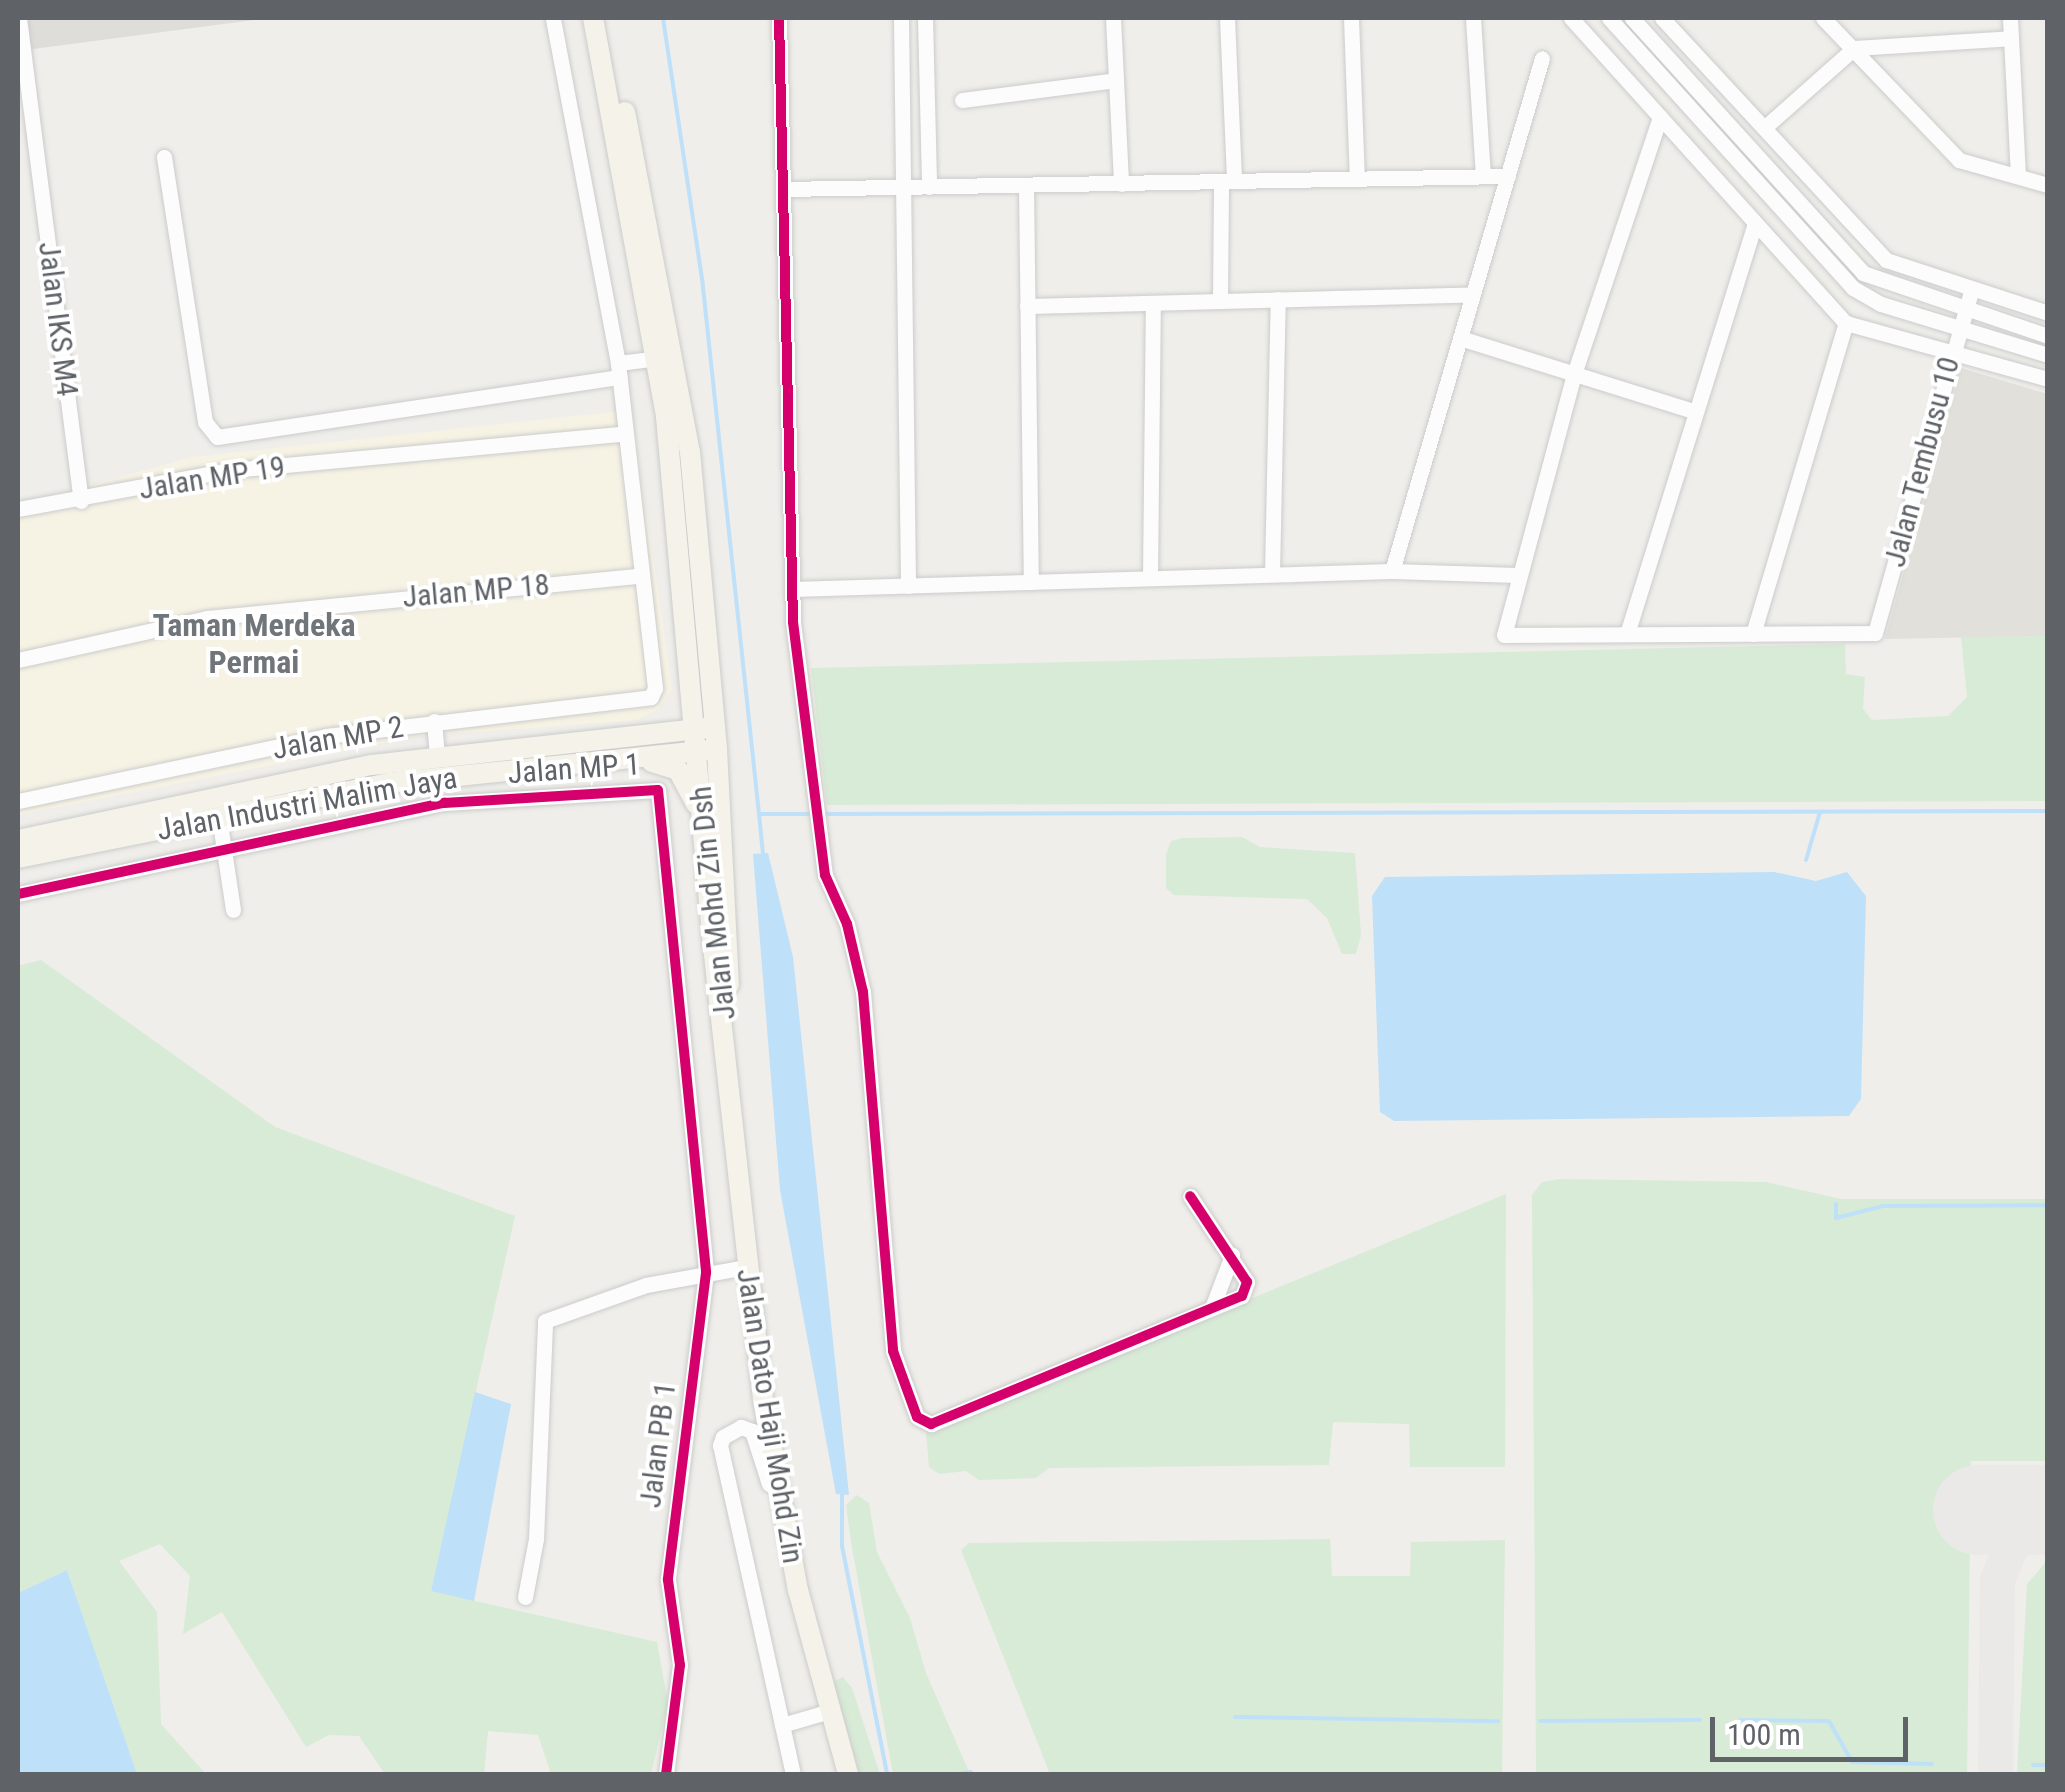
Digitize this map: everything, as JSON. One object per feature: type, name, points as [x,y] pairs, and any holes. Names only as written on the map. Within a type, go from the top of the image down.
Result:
[{"type":"main road","name":"Jalan Mohd Zin Dsh","points":[[596,20],[656,358],[692,680],[706,739],[704,819],[729,1052]]},
{"type":"main road","name":"Jalan Mohd Zin Dsh","points":[[596,20],[690,452],[706,739],[730,943],[729,1052]]},
{"type":"main road","points":[[627,738],[675,719],[692,680]]},
{"type":"main road","name":"Jalan Industri Malim Jaya","points":[[18,840],[437,754],[627,738],[706,739]]},
{"type":"main road","name":"Jalan Industri Malim Jaya","points":[[18,858],[390,783],[639,759],[706,739]]},
{"type":"main road","points":[[639,759],[678,770],[704,819]]},
{"type":"main road","name":"Jalan Dato Haji Mohd Zin","points":[[729,1052],[746,1267],[786,1528],[848,1774]]},
{"type":"street","name":"Jalan IKS M4","points":[[19,18],[80,501]]},
{"type":"street","points":[[553,18],[619,370],[622,434],[639,576]]},
{"type":"street","points":[[779,18],[792,589],[818,822],[830,892],[846,924],[863,992],[893,1351],[918,1417],[931,1424],[1212,1308],[1248,1289],[1232,1255],[1190,1196]]},
{"type":"street","points":[[900,18],[908,586]]},
{"type":"street","points":[[925,18],[928,186]]},
{"type":"street","points":[[1113,18],[1121,184]]},
{"type":"street","points":[[1220,301],[1228,181],[1227,18]]},
{"type":"street","points":[[1351,18],[1356,178]]},
{"type":"street","points":[[1472,18],[1483,176]]},
{"type":"street","points":[[1571,18],[1846,323],[2048,379]]},
{"type":"street","points":[[1609,18],[1853,288],[1881,304],[2048,336]]},
{"type":"street","points":[[1632,18],[1851,262],[1877,282],[2048,354]]},
{"type":"street","points":[[1662,18],[1886,260],[1971,292],[2048,313]]},
{"type":"street","points":[[1822,18],[1959,160],[2048,185]]},
{"type":"street","points":[[2010,18],[2018,176]]},
{"type":"street","points":[[1764,128],[1854,48],[2011,38]]},
{"type":"street","points":[[1392,571],[1542,58]]},
{"type":"street","points":[[962,100],[1116,80]]},
{"type":"street","points":[[1660,117],[1574,374],[1504,635],[1753,634],[1846,323]]},
{"type":"street","points":[[164,156],[204,422],[217,437],[619,370],[656,358]]},
{"type":"street","points":[[783,189],[1508,176]]},
{"type":"street","points":[[1026,185],[1031,582]]},
{"type":"street","points":[[1627,634],[1755,223]]},
{"type":"street","name":"Jalan Tembusu 10","points":[[1753,634],[1875,633],[1971,292]]},
{"type":"street","points":[[1028,306],[1473,294]]},
{"type":"street","points":[[1272,574],[1278,299]]},
{"type":"street","points":[[1150,578],[1153,303]]},
{"type":"street","points":[[1460,338],[1693,412]]},
{"type":"street","name":"Jalan MP 19","points":[[18,508],[80,501],[231,470],[622,434]]},
{"type":"street","points":[[792,589],[1392,571],[1518,574]]},
{"type":"street","name":"Jalan MP 18","points":[[18,660],[207,618],[639,576]]},
{"type":"street","name":"Jalan MP 2","points":[[18,801],[326,736],[643,703],[655,688],[639,576]]},
{"type":"street","points":[[434,722],[437,754]]},
{"type":"street","name":"Jalan MP 1","points":[[18,894],[444,803],[658,790],[706,1273]]},
{"type":"street","points":[[219,817],[233,910]]},
{"type":"street","points":[[1212,1308],[1232,1255]]},
{"type":"street","points":[[525,1597],[536,1540],[545,1321],[646,1285],[746,1267]]},
{"type":"street","name":"Jalan PB 1","points":[[666,1774],[679,1700],[671,1624],[676,1499],[706,1273]]},
{"type":"street","points":[[786,1528],[760,1442],[752,1431],[730,1431],[720,1446],[793,1774]]},
{"type":"street","points":[[782,1725],[830,1711]]},
{"type":"shaded area","points":[[18,18],[270,18],[18,51]]},
{"type":"shaded area","points":[[1961,368],[2047,394],[2047,636],[1885,639]]},
{"type":"shaded area","points":[[632,410],[672,689],[659,708],[638,720],[419,736],[18,815],[18,505],[193,457]]},
{"type":"green space","points":[[2047,636],[2047,801],[827,805],[811,668],[1845,644],[1846,674],[1865,677],[1863,709],[1872,720],[1948,716],[1967,697],[1961,637]]},
{"type":"green space","points":[[1242,837],[1260,847],[1355,853],[1361,935],[1356,954],[1342,954],[1327,918],[1307,899],[1174,895],[1166,888],[1166,854],[1171,841]]},
{"type":"green space","points":[[41,960],[275,1127],[515,1216],[431,1591],[657,1642],[668,1703],[651,1774],[551,1774],[538,1735],[488,1731],[484,1774],[385,1774],[359,1736],[329,1735],[306,1747],[222,1612],[183,1634],[190,1576],[160,1544],[119,1561],[157,1612],[161,1724],[206,1774],[137,1774],[67,1570],[18,1593],[18,966]]},
{"type":"green space","points":[[1542,1182],[1766,1182],[1841,1199],[2047,1199],[2047,1461],[1971,1461],[1967,1774],[1536,1774],[1532,1195]]},
{"type":"green space","points":[[1506,1194],[1505,1467],[1410,1467],[1409,1424],[1333,1422],[1329,1465],[1049,1468],[1036,1478],[979,1480],[966,1471],[939,1474],[929,1467],[926,1432]]},
{"type":"green space","points":[[857,1495],[869,1503],[877,1552],[910,1618],[926,1673],[970,1774],[893,1774],[846,1505]]},
{"type":"green space","points":[[1330,1539],[1332,1576],[1410,1576],[1411,1542],[1505,1540],[1502,1774],[1050,1774],[961,1550],[969,1543]]},
{"type":"green space","points":[[2047,1561],[2047,1774],[2017,1774],[2027,1584]]},
{"type":"green space","points":[[843,1677],[852,1688],[880,1774],[860,1774],[833,1682]]},
{"type":"water","points":[[768,853],[793,957],[849,1495],[836,1494],[780,1190],[753,854]]},
{"type":"water","points":[[1774,872],[1816,881],[1847,872],[1866,896],[1861,1099],[1849,1116],[1394,1121],[1380,1112],[1372,896],[1385,877]]},
{"type":"water","points":[[475,1392],[511,1404],[474,1601],[431,1591]]},
{"type":"water","points":[[67,1570],[137,1774],[18,1774],[18,1593]]},
{"type":"waterway","points":[[663,18],[702,278],[759,814],[813,814]]},
{"type":"waterway","points":[[822,814],[2048,811]]},
{"type":"waterway","points":[[1806,860],[1820,812]]},
{"type":"waterway","points":[[759,814],[763,854]]},
{"type":"waterway","points":[[1836,1204],[1836,1218],[1883,1206],[2048,1205]]},
{"type":"waterway","points":[[842,1494],[842,1546],[887,1774]]},
{"type":"waterway","points":[[1235,1717],[1498,1721]]},
{"type":"waterway","points":[[1540,1721],[1700,1720]]},
{"type":"waterway","points":[[1741,1720],[1829,1721],[1852,1762],[1932,1764]]},
{"type":"waterway","points":[[2033,1765],[2048,1765]]},
{"type":"waterway","points":[[958,1774],[971,1772]]},
{"type":"taxiway","points":[[1995,1774],[1997,1579],[2011,1546],[2048,1520]]},
{"type":"runway","points":[[1978,1510],[2048,1510]]},
{"type":"cycle path","points":[[779,18],[793,622],[825,875],[847,924],[863,992],[893,1351],[917,1417],[931,1424],[1242,1296],[1247,1282],[1190,1196]]},
{"type":"cycle path","points":[[18,894],[444,803],[658,790],[706,1273],[668,1580],[680,1665],[666,1774]]},
{"type":"district","name":"Taman Merdeka Permai","points":[[254,644]]}]
